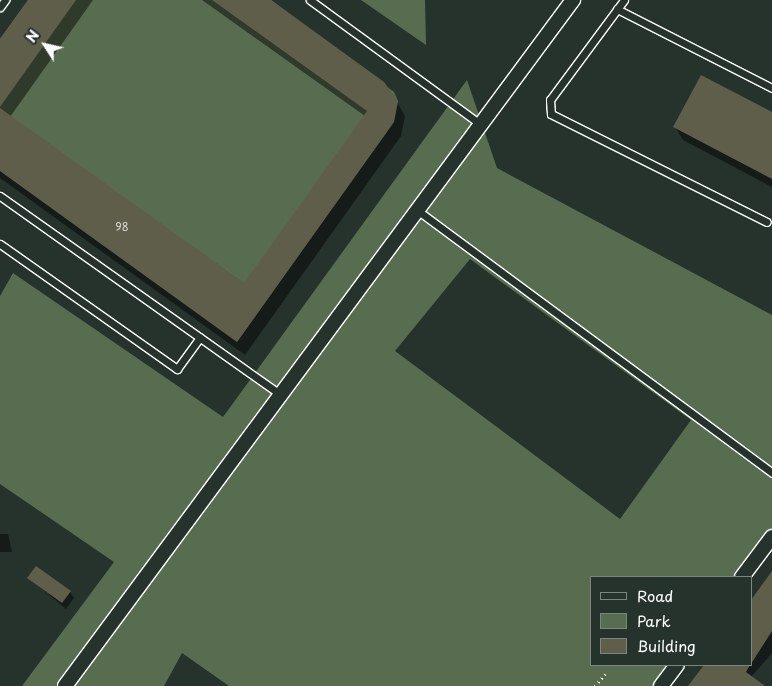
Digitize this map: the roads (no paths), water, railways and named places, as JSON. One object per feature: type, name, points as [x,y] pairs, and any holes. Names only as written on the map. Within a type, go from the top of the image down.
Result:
[{"type":"street","points":[[65,686],[416,209],[573,0]]},
{"type":"street","points":[[743,576],[772,538]]},
{"type":"street","points":[[661,686],[676,666]]},
{"type":"lane","points":[[0,7],[5,0]]},
{"type":"lane","points":[[310,0],[480,124]]},
{"type":"lane","points":[[624,0],[550,100],[551,114],[767,222]]},
{"type":"lane","points":[[617,9],[772,88]]},
{"type":"lane","points":[[0,196],[280,394]]},
{"type":"lane","points":[[416,209],[772,473]]},
{"type":"lane","points":[[0,244],[177,369],[200,337]]}]
